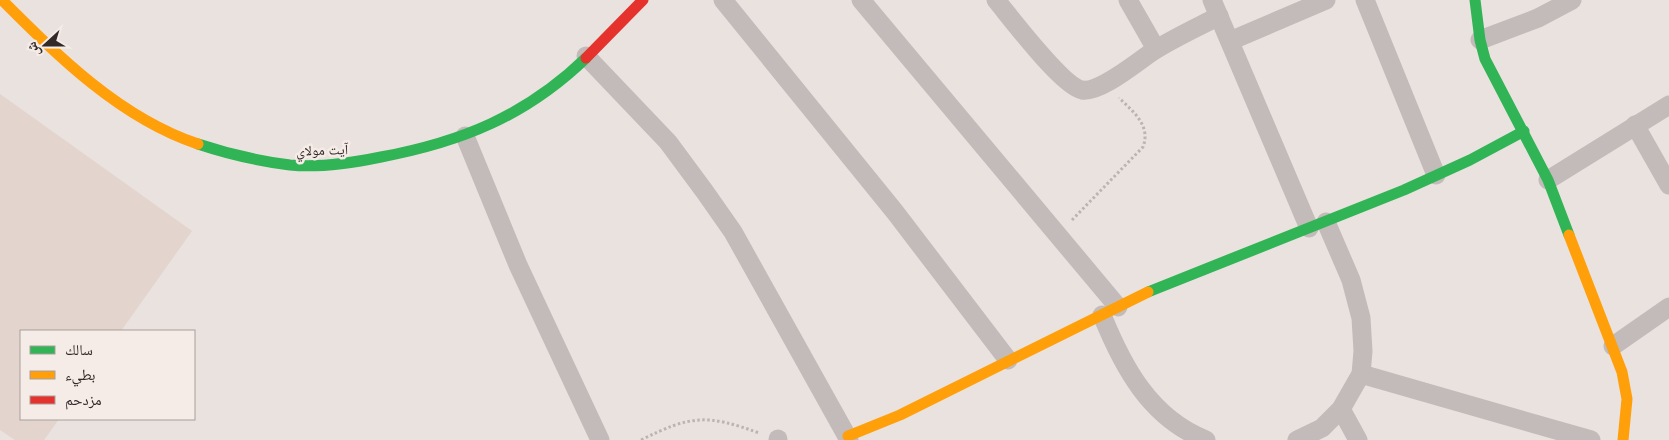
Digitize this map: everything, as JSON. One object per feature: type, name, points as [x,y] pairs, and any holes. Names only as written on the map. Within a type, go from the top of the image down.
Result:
[{"type":"street","name":"آيت مولاي","points":[[2,0],[42,42],[83,78],[137,116],[194,144],[247,160],[295,166],[336,166],[383,160],[465,136],[500,121],[533,102],[586,56],[644,0]]},
{"type":"street","points":[[723,0],[895,212],[1008,360]]},
{"type":"street","points":[[861,0],[1058,234],[1110,311],[1116,352],[1132,380],[1152,404],[1200,439]]},
{"type":"street","points":[[996,0],[1055,70],[1070,84],[1082,90],[1103,84],[1216,8],[1317,225],[1352,280],[1361,318],[1363,351],[1360,374],[1341,409],[1322,428],[1298,440]]},
{"type":"street","points":[[1128,0],[1156,49]]},
{"type":"street","points":[[1230,41],[1326,0]]},
{"type":"street","points":[[1365,0],[1436,176]]},
{"type":"street","points":[[1475,0],[1480,40],[1485,59],[1495,82],[1524,131],[1548,180],[1622,372],[1627,398],[1622,440]]},
{"type":"street","points":[[1480,40],[1538,18],[1572,0]]},
{"type":"street","points":[[586,56],[668,142],[733,232],[805,365],[849,438],[900,415],[1150,291],[1436,176],[1524,131]]},
{"type":"street","points":[[1548,180],[1669,105]]},
{"type":"street","points":[[1635,126],[1669,185]]},
{"type":"street","points":[[465,136],[518,265],[600,440]]},
{"type":"street","points":[[1613,346],[1669,307]]},
{"type":"street","points":[[1360,374],[1591,440]]},
{"type":"street","points":[[1341,409],[1358,440]]},
{"type":"path","points":[[1058,234],[1131,161],[1143,147],[1147,137],[1144,127],[1137,116],[1103,84]]},
{"type":"path","points":[[641,440],[668,426],[690,420],[711,419],[728,421],[778,440]]},
{"type":"shaded area","points":[[0,94],[192,231],[122,330],[20,330],[20,420],[58,420],[44,440],[15,440],[0,430]]},
{"type":"traffic: fast","points":[[1475,0],[1480,40],[1485,59],[1548,180],[1569,235]]},
{"type":"traffic: fast","points":[[198,144],[255,159],[301,166],[347,163],[410,151],[465,134],[491,124],[516,111],[540,96],[586,58]]},
{"type":"traffic: fast","points":[[1148,292],[1404,190],[1470,160],[1524,131]]},
{"type":"traffic: slow","points":[[2,0],[68,63],[116,102],[169,133],[198,144]]},
{"type":"traffic: slow","points":[[1569,235],[1622,372],[1627,399],[1623,440]]},
{"type":"traffic: slow","points":[[848,436],[900,415],[1148,292]]},
{"type":"traffic: jam","points":[[586,58],[643,0]]}]
